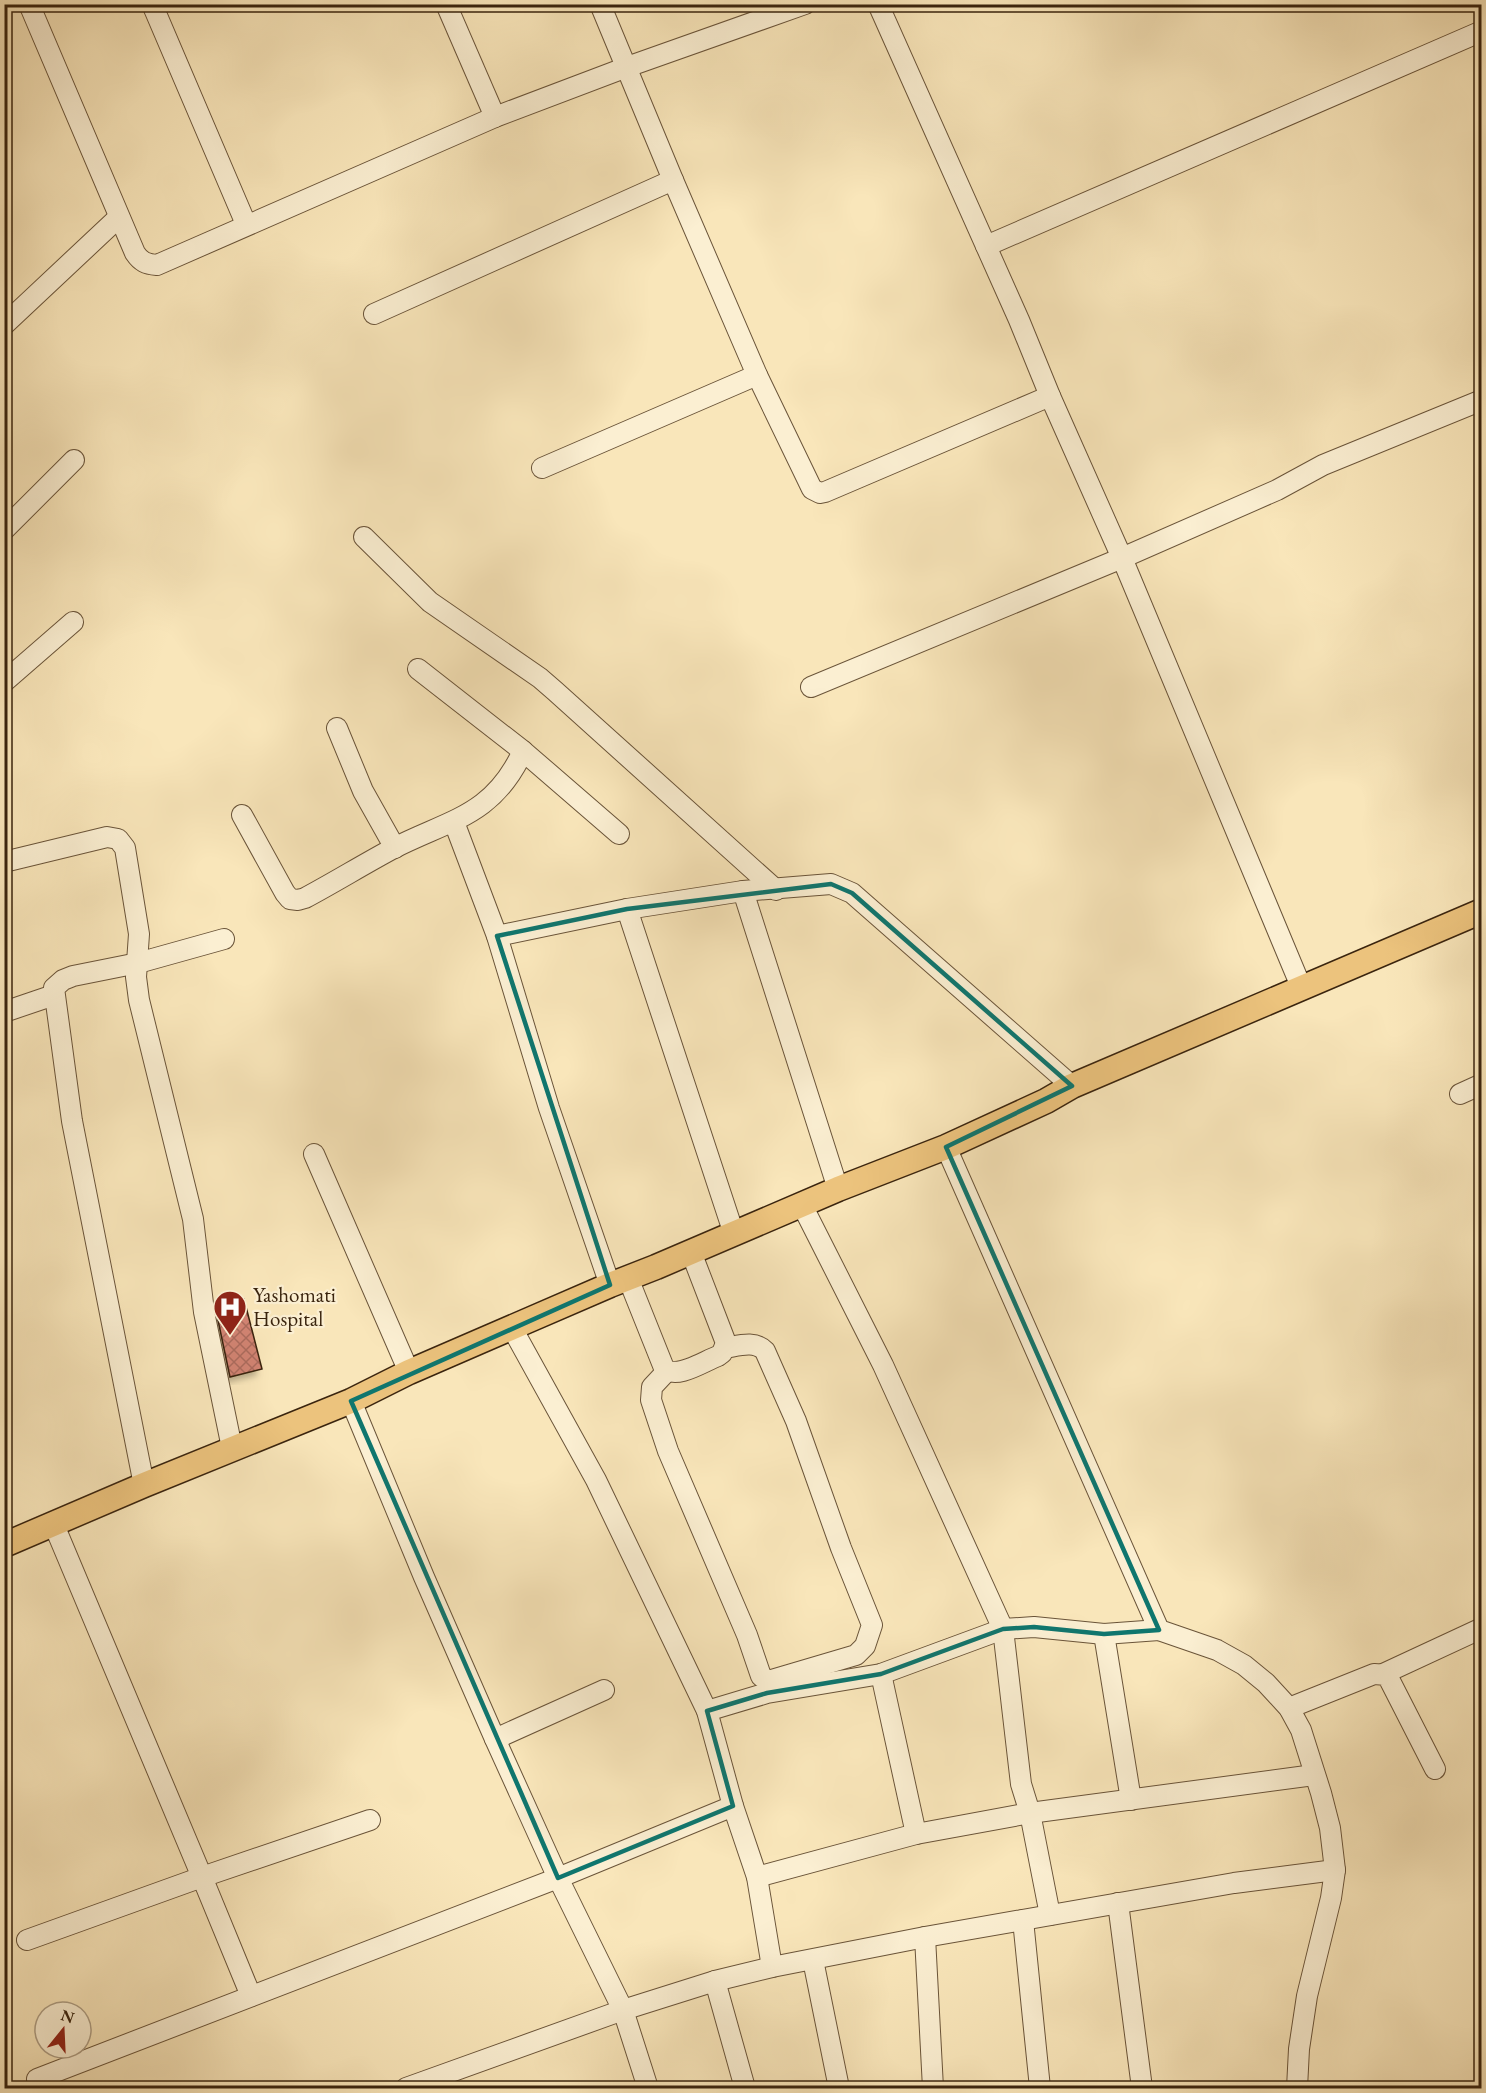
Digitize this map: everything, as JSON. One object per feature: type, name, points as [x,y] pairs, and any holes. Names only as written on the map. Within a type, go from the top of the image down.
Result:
[{"type":"main road","points":[[4,1545],[232,1448],[351,1401],[409,1372],[619,1281],[838,1189],[946,1147],[1046,1101],[1072,1086],[1482,911]]},
{"type":"street","points":[[29,4],[135,253],[141,261],[157,265],[246,224],[495,117],[805,4]]},
{"type":"street","points":[[152,4],[246,224]]},
{"type":"street","points":[[446,4],[495,117]]},
{"type":"street","points":[[600,4],[757,375],[808,484],[815,492],[820,493],[1050,396]]},
{"type":"street","points":[[878,4],[1122,558],[1302,989]]},
{"type":"street","points":[[986,246],[1482,31]]},
{"type":"street","points":[[374,314],[673,180]]},
{"type":"street","points":[[4,325],[119,217]]},
{"type":"street","points":[[542,468],[757,375]]},
{"type":"street","points":[[811,687],[1122,558],[1277,490],[1323,465],[1482,400]]},
{"type":"street","points":[[4,530],[74,460]]},
{"type":"street","points":[[364,537],[430,602],[540,678],[776,890]]},
{"type":"street","points":[[4,682],[73,622]]},
{"type":"street","points":[[418,669],[523,751],[619,834]]},
{"type":"street","points":[[337,728],[363,791],[395,848]]},
{"type":"street","points":[[242,815],[285,893],[294,900],[305,898],[395,848],[454,822],[497,793],[516,766],[523,751]]},
{"type":"street","points":[[454,822],[497,936],[549,1108],[619,1281],[667,1371],[678,1372],[718,1356],[725,1348],[723,1332],[691,1252]]},
{"type":"street","points":[[8,861],[107,837],[118,839],[125,848],[139,934],[136,977],[139,1000],[193,1219],[204,1312],[232,1448]]},
{"type":"street","points":[[497,936],[627,909],[743,891],[831,884],[852,892],[1072,1086]]},
{"type":"street","points":[[743,891],[838,1189]]},
{"type":"street","points":[[627,909],[734,1234]]},
{"type":"street","points":[[144,1485],[72,1121],[54,988],[58,983],[73,976],[138,963],[224,939]]},
{"type":"street","points":[[4,1012],[54,995]]},
{"type":"street","points":[[1460,1094],[1482,1084]]},
{"type":"street","points":[[946,1147],[1159,1630]]},
{"type":"street","points":[[314,1154],[409,1372]]},
{"type":"street","points":[[802,1205],[883,1365],[1003,1629],[1021,1784],[1030,1813],[1050,1915]]},
{"type":"street","points":[[512,1328],[596,1480],[707,1711],[733,1806],[757,1877],[772,1967]]},
{"type":"street","points":[[667,1371],[652,1387],[651,1400],[668,1451],[747,1635],[761,1676],[768,1681],[856,1655],[866,1646],[872,1625],[841,1548],[796,1421],[765,1351],[753,1345],[725,1348]]},
{"type":"street","points":[[351,1401],[424,1577],[495,1739],[558,1878],[623,2010],[648,2088]]},
{"type":"street","points":[[54,1525],[250,1996]]},
{"type":"street","points":[[707,1711],[767,1693],[881,1674],[1003,1629],[1034,1627],[1104,1634],[1159,1630],[1176,1638],[1198,1643],[1244,1665],[1266,1683],[1289,1708],[1301,1730],[1330,1828],[1335,1870],[1331,1899],[1307,1996],[1299,2049],[1297,2088]]},
{"type":"street","points":[[1289,1708],[1374,1674],[1383,1674],[1482,1628]]},
{"type":"street","points":[[1104,1634],[1131,1800]]},
{"type":"street","points":[[881,1674],[916,1834]]},
{"type":"street","points":[[1383,1674],[1387,1675],[1435,1769]]},
{"type":"street","points":[[495,1739],[604,1690]]},
{"type":"street","points":[[757,1877],[916,1834],[1030,1813],[1314,1775]]},
{"type":"street","points":[[37,2079],[558,1878],[733,1806]]},
{"type":"street","points":[[27,1940],[370,1820]]},
{"type":"street","points":[[406,2088],[623,2010],[715,1981],[772,1967],[925,1937],[1234,1883],[1335,1870]]},
{"type":"street","points":[[1118,1903],[1142,2088]]},
{"type":"street","points":[[1023,1920],[1040,2088]]},
{"type":"street","points":[[925,1937],[933,2088]]},
{"type":"street","points":[[813,1960],[839,2088]]},
{"type":"street","points":[[715,1981],[745,2088]]},
{"type":"highlighted area","points":[[831,884],[852,893],[1072,1086],[946,1147],[1159,1630],[1104,1634],[1034,1627],[1003,1629],[881,1674],[767,1693],[707,1711],[733,1806],[558,1878],[351,1401],[610,1285],[497,936],[627,909]]},
{"type":"building","points":[[244,1299],[262,1369],[230,1377],[215,1306]]},
{"type":"place","name":"Yashomati Hospital","points":[[230,1336]]}]
